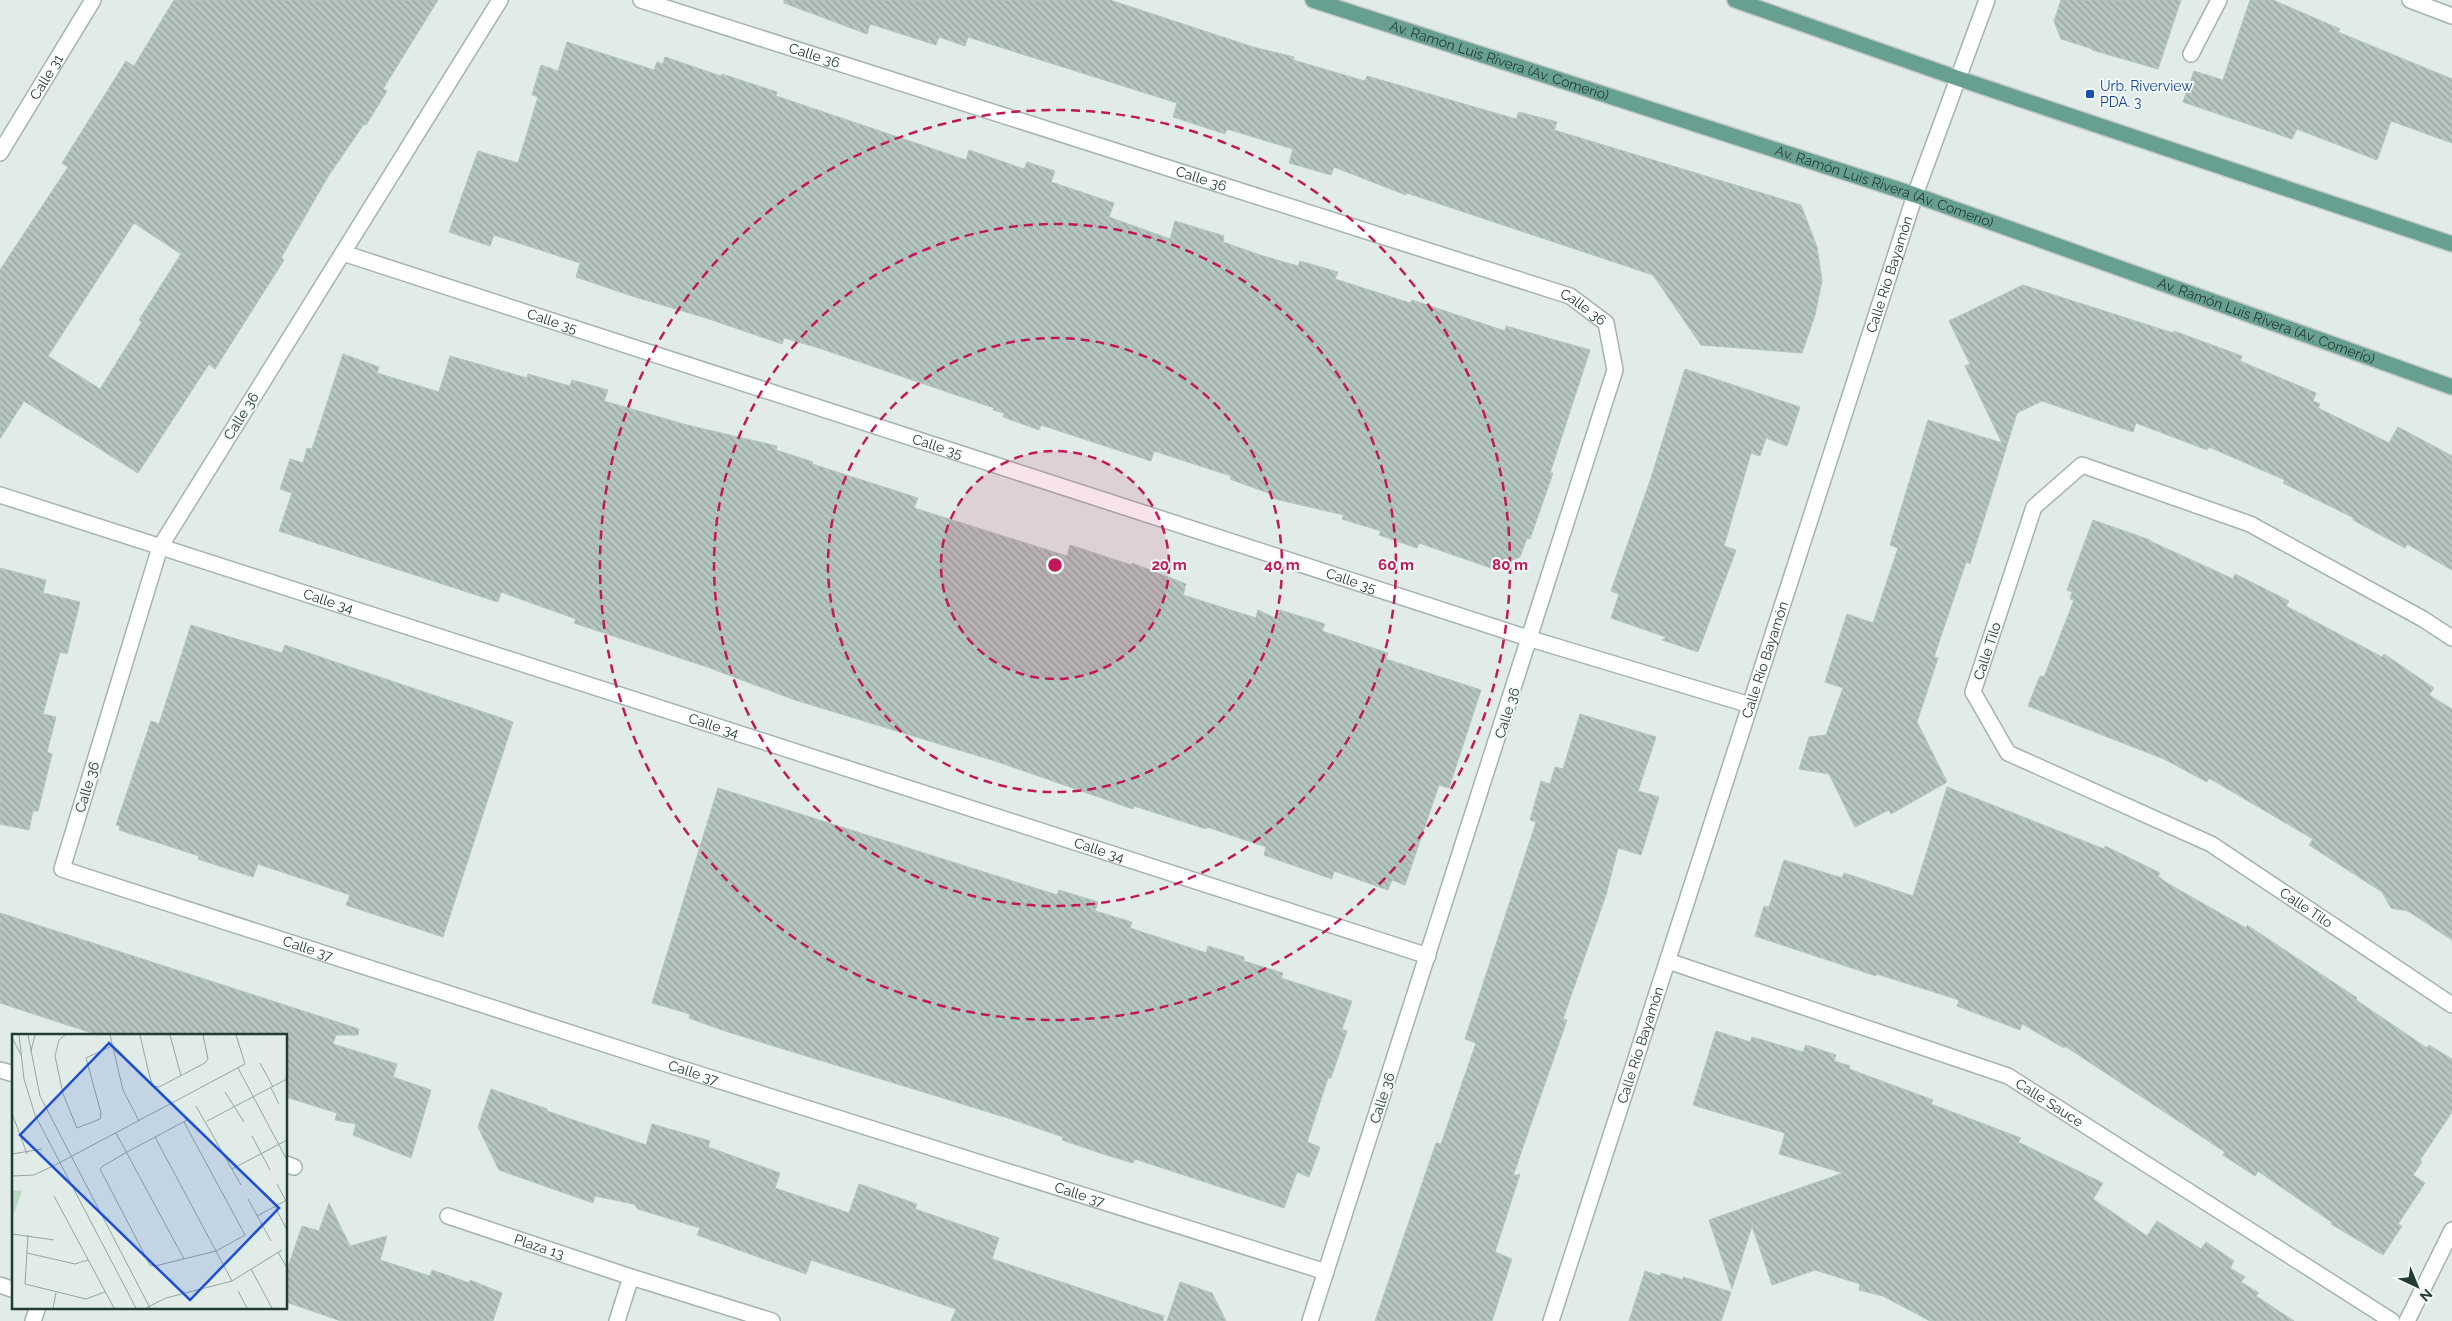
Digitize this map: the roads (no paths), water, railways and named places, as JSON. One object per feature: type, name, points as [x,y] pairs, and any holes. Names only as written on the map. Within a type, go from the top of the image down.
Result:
[{"type":"main road","name":"Av. Ramón Luis Rivera (Av. Comerío)","points":[[1313,0],[1915,195],[2452,387]]},
{"type":"main road","points":[[1735,0],[1957,78],[2452,244]]},
{"type":"street","name":"Calle 31","points":[[0,153],[93,0]]},
{"type":"street","name":"Calle 36","points":[[62,869],[160,547],[500,0]]},
{"type":"street","name":"Calle 36","points":[[641,0],[1570,296],[1606,323],[1615,370],[1531,639],[1310,1321]]},
{"type":"street","name":"Calle Río Bayamón","points":[[1551,1321],[1915,195],[1987,0]]},
{"type":"street","points":[[2191,54],[2219,0]]},
{"type":"street","points":[[2410,0],[2452,16]]},
{"type":"street","name":"Calle 35","points":[[343,253],[1531,639],[1750,705]]},
{"type":"street","name":"Calle Tilo","points":[[2452,638],[2424,619],[2250,524],[2082,466],[2034,507],[1973,692],[2008,753],[2212,844],[2452,1005]]},
{"type":"street","name":"Calle 34","points":[[0,495],[1428,956]]},
{"type":"street","name":"Calle 37","points":[[62,869],[673,1066],[1326,1272]]},
{"type":"street","name":"Calle Sauce","points":[[1668,961],[2008,1076],[2392,1321]]},
{"type":"street","name":"Plaza 13","points":[[448,1216],[631,1277],[772,1321]]},
{"type":"street","points":[[2407,1321],[2452,1230]]},
{"type":"street","points":[[617,1321],[631,1277]]},
{"type":"street","points":[[34,1321],[38,1308]]},
{"type":"place","name":"Urb. Riverview PDA. 3","points":[[2090,94]]}]
